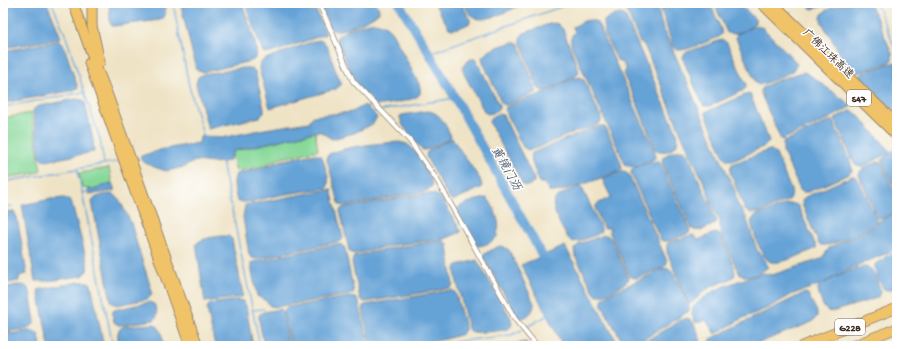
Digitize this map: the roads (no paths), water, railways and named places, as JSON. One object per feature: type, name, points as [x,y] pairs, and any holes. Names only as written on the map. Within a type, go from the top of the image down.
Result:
[{"type":"highway","points":[[67,3],[190,346]]},
{"type":"highway","points":[[73,3],[198,346]]},
{"type":"highway","points":[[92,3],[92,26],[107,93]]},
{"type":"highway","name":"广佛江珠高速","points":[[762,3],[897,124]]},
{"type":"highway","name":"广佛江珠高速","points":[[773,3],[897,136]]},
{"type":"highway","name":"G228","points":[[802,346],[897,308]]},
{"type":"highway","name":"G228","points":[[852,346],[897,328]]},
{"type":"street","points":[[319,3],[353,81],[410,141],[432,173],[515,319],[536,346]]},
{"type":"water","points":[[3,3],[47,3],[61,37],[59,39],[3,48]]},
{"type":"water","points":[[109,3],[164,3],[165,15],[163,19],[160,20],[112,26],[110,23]]},
{"type":"water","points":[[182,3],[242,3],[256,46],[257,53],[254,60],[204,72],[198,71],[196,69],[181,6]]},
{"type":"water","points":[[245,3],[313,3],[326,34],[271,53],[264,53]]},
{"type":"water","points":[[319,3],[376,3],[379,12],[355,25],[334,31],[331,30]]},
{"type":"water","points":[[434,3],[461,3],[470,19],[470,23],[457,29],[449,28]]},
{"type":"water","points":[[464,3],[525,3],[490,18],[477,19],[468,12]]},
{"type":"water","points":[[636,3],[638,7],[646,6],[650,3],[657,3],[661,23],[735,191],[737,203],[746,217],[757,250],[765,260],[768,267],[758,274],[746,276],[739,273],[720,231],[720,221],[711,204],[707,189],[684,140],[644,45],[640,43],[624,5]]},
{"type":"water","points":[[660,3],[710,3],[722,34],[719,37],[693,47],[683,50],[676,50],[673,47]]},
{"type":"water","points":[[714,3],[739,3],[755,19],[755,23],[742,32],[734,34],[727,33]]},
{"type":"water","points":[[805,3],[832,3],[813,9]]},
{"type":"water","points":[[844,3],[870,3],[892,53],[892,59],[890,62],[861,72],[855,72],[849,69],[821,21],[821,17],[825,11]]},
{"type":"water","points":[[620,14],[624,15],[626,18],[677,133],[678,138],[676,146],[671,150],[658,151],[655,149],[637,103],[623,74],[626,70],[623,64],[618,61],[605,34],[603,23],[605,20]]},
{"type":"water","points":[[590,20],[596,22],[599,26],[655,152],[656,157],[654,159],[635,167],[625,164],[572,47],[571,39],[575,32],[573,27],[584,21]]},
{"type":"water","points":[[373,22],[384,25],[392,32],[419,84],[420,93],[415,98],[391,104],[375,105],[366,98],[356,82],[346,63],[336,38],[343,32]]},
{"type":"water","points":[[554,23],[558,24],[563,29],[579,73],[576,76],[542,91],[538,88],[520,41],[524,33]]},
{"type":"water","points":[[757,25],[762,27],[797,63],[794,69],[789,73],[759,85],[756,83],[736,38],[737,34]]},
{"type":"water","points":[[319,40],[323,41],[327,46],[342,84],[336,89],[270,108],[259,69],[260,63],[265,59]]},
{"type":"water","points":[[722,40],[727,43],[746,84],[746,88],[710,106],[705,106],[703,105],[684,62],[683,56],[687,52]]},
{"type":"water","points":[[58,41],[63,43],[78,88],[70,91],[3,103],[3,51]]},
{"type":"water","points":[[514,42],[519,44],[537,92],[504,105],[501,102],[482,57],[493,49]]},
{"type":"water","points":[[471,59],[476,59],[499,105],[499,109],[493,113],[487,114],[484,111],[464,74],[464,65]]},
{"type":"water","points":[[895,62],[897,67],[897,120],[863,82],[860,76],[863,73]]},
{"type":"water","points":[[250,68],[255,71],[264,113],[260,117],[208,129],[196,84],[198,77],[204,74]]},
{"type":"water","points":[[804,72],[852,106],[827,120],[781,140],[761,94],[761,89],[781,79]]},
{"type":"water","points":[[580,77],[584,80],[601,118],[601,122],[593,127],[572,133],[537,148],[528,150],[523,147],[506,114],[506,107]]},
{"type":"water","points":[[750,94],[769,142],[765,146],[735,160],[727,160],[724,157],[705,112]]},
{"type":"water","points":[[76,99],[83,100],[85,102],[94,152],[46,161],[41,159],[33,112],[34,108]]},
{"type":"water","points":[[365,105],[377,117],[373,124],[354,133],[332,139],[319,131],[234,151],[229,161],[213,163],[195,161],[184,167],[166,171],[142,161],[141,156],[163,149],[199,143],[200,137],[205,136],[221,138],[309,122],[313,116],[352,112]]},
{"type":"water","points":[[427,111],[439,116],[451,136],[449,139],[424,150],[421,149],[403,126],[400,116]]},
{"type":"water","points":[[853,111],[859,116],[891,152],[862,167],[855,165],[835,120],[837,117]]},
{"type":"water","points":[[498,114],[503,115],[534,179],[534,182],[528,186],[523,185],[489,122],[490,118]]},
{"type":"water","points":[[832,120],[844,145],[852,171],[849,174],[808,192],[802,192],[783,152],[783,142]]},
{"type":"water","points":[[599,126],[604,126],[607,130],[621,163],[622,169],[574,187],[556,192],[550,192],[544,183],[540,183],[532,164],[532,153]]},
{"type":"water","points":[[452,138],[480,179],[482,185],[481,188],[452,201],[447,195],[426,155],[427,152]]},
{"type":"water","points":[[400,142],[407,144],[416,153],[431,179],[432,186],[427,191],[345,206],[340,205],[327,156],[336,151],[354,147]]},
{"type":"water","points":[[897,148],[897,194],[882,161]]},
{"type":"water","points":[[680,150],[685,151],[688,155],[717,221],[715,224],[701,230],[692,229],[662,163],[665,155]]},
{"type":"water","points":[[772,150],[776,154],[792,194],[789,200],[759,213],[750,213],[745,210],[730,172],[731,166],[732,164]]},
{"type":"water","points":[[315,154],[321,156],[323,159],[328,178],[327,188],[280,195],[248,202],[237,201],[234,183],[236,174],[265,167],[280,161]]},
{"type":"water","points":[[658,161],[661,165],[690,229],[689,233],[669,241],[662,241],[660,239],[631,174],[632,170],[636,167]]},
{"type":"water","points":[[881,162],[897,199],[897,211],[882,218],[878,218],[859,175],[861,170]]},
{"type":"water","points":[[619,172],[625,172],[629,175],[667,261],[664,267],[637,278],[633,278],[629,275],[609,231],[610,228],[603,227],[595,208],[597,204],[611,197],[602,179]]},
{"type":"water","points":[[853,176],[858,179],[876,217],[876,222],[874,225],[855,235],[838,242],[824,245],[819,244],[803,207],[802,201],[805,197]]},
{"type":"water","points":[[112,183],[114,191],[89,194],[88,189],[97,189]]},
{"type":"water","points":[[581,186],[601,230],[598,234],[580,241],[572,242],[559,223],[553,205],[558,196]]},
{"type":"water","points":[[331,189],[343,238],[341,241],[258,259],[250,257],[243,217],[245,205]]},
{"type":"water","points":[[111,194],[115,195],[119,199],[131,223],[152,291],[151,296],[148,299],[117,305],[111,301],[92,202],[94,198]]},
{"type":"water","points":[[421,194],[433,194],[439,196],[443,200],[461,232],[445,239],[394,245],[355,254],[351,253],[340,211],[342,208]]},
{"type":"water","points":[[64,198],[71,200],[87,261],[87,270],[82,276],[48,281],[35,281],[22,205]]},
{"type":"water","points":[[487,198],[492,204],[496,213],[499,227],[497,232],[498,235],[489,243],[477,246],[458,215],[458,208],[467,203]]},
{"type":"water","points":[[787,204],[794,204],[798,206],[817,248],[785,261],[769,261],[765,257],[757,242],[751,221],[755,216]]},
{"type":"water","points":[[8,211],[14,212],[17,217],[27,274],[19,277],[19,281],[3,284],[3,213]]},
{"type":"water","points":[[897,212],[897,249],[856,266],[823,283],[859,268],[869,268],[874,273],[880,288],[880,293],[877,298],[835,311],[827,311],[819,296],[818,288],[821,284],[793,294],[768,308],[743,318],[715,334],[706,320],[696,323],[692,315],[693,307],[709,294],[736,282],[764,273],[772,275],[821,259],[830,247],[850,239],[875,226],[879,221]]},
{"type":"water","points":[[716,233],[722,238],[734,267],[735,275],[730,279],[712,286],[691,304],[688,303],[667,252],[667,245],[668,243],[691,235],[695,236],[698,240]]},
{"type":"water","points":[[604,235],[611,239],[629,279],[620,287],[611,292],[598,295],[594,292],[575,256],[574,249],[579,244]]},
{"type":"water","points":[[229,236],[232,239],[243,294],[242,297],[205,302],[196,244],[204,239]]},
{"type":"water","points":[[440,241],[445,242],[448,245],[453,285],[451,288],[366,302],[360,299],[352,263],[355,256],[392,248]]},
{"type":"water","points":[[337,244],[343,245],[345,249],[354,292],[353,294],[276,307],[270,306],[266,301],[257,296],[251,263]]},
{"type":"water","points":[[502,246],[509,250],[534,303],[531,312],[524,318],[518,318],[483,258],[484,254]]},
{"type":"water","points":[[565,246],[619,346],[563,346],[521,265]]},
{"type":"water","points":[[897,252],[897,288],[886,290],[878,277],[875,270],[875,265],[885,257]]},
{"type":"water","points":[[477,260],[511,318],[512,325],[509,328],[499,331],[482,332],[473,332],[469,331],[468,329],[455,268],[457,265]]},
{"type":"water","points":[[668,268],[672,271],[688,303],[689,311],[644,339],[631,343],[621,339],[602,306],[603,298],[662,269]]},
{"type":"water","points":[[78,282],[89,282],[91,284],[104,346],[49,346],[38,290]]},
{"type":"water","points":[[17,285],[25,286],[30,292],[35,321],[33,325],[29,327],[3,332],[3,288]]},
{"type":"water","points":[[452,290],[455,292],[465,327],[462,334],[446,339],[407,346],[371,346],[363,306]]},
{"type":"water","points":[[805,293],[808,294],[817,312],[817,317],[812,322],[751,346],[710,346],[709,341],[711,339]]},
{"type":"water","points":[[348,297],[356,298],[359,303],[369,346],[291,346],[284,314],[285,309],[289,307]]},
{"type":"water","points":[[237,300],[243,301],[246,306],[253,346],[215,346],[207,309],[208,306],[210,304]]},
{"type":"water","points":[[149,302],[154,304],[157,311],[157,317],[154,320],[121,325],[114,322],[112,314],[114,310]]},
{"type":"water","points":[[280,309],[282,310],[289,346],[264,346],[259,315],[263,312]]},
{"type":"water","points":[[687,318],[691,320],[694,325],[699,336],[701,346],[640,346],[644,342],[679,321]]},
{"type":"water","points":[[154,324],[160,330],[164,346],[119,346],[118,332],[124,326]]},
{"type":"water","points":[[27,331],[37,332],[41,346],[3,346],[3,335]]},
{"type":"water","points":[[526,342],[529,346],[492,346]]},
{"type":"waterway","points":[[52,3],[65,34],[100,139],[104,163]]},
{"type":"waterway","points":[[173,3],[189,86],[204,138]]},
{"type":"waterway","name":"黄镜门沥","points":[[399,3],[455,98],[548,266]]},
{"type":"waterway","points":[[429,53],[572,3]]},
{"type":"waterway","points":[[876,3],[897,53]]},
{"type":"waterway","points":[[3,107],[85,92]]},
{"type":"waterway","points":[[372,112],[455,98]]},
{"type":"waterway","points":[[135,159],[143,158]]},
{"type":"waterway","points":[[3,182],[121,161]]},
{"type":"waterway","points":[[222,162],[260,346]]},
{"type":"waterway","points":[[77,169],[79,179]]},
{"type":"waterway","points":[[80,182],[113,346]]},
{"type":"waterway","points":[[82,193],[90,192]]},
{"type":"waterway","points":[[3,207],[12,206]]},
{"type":"waterway","points":[[253,310],[264,309]]},
{"type":"waterway","points":[[525,328],[548,315]]},
{"type":"waterway","points":[[432,346],[511,335],[522,330]]},
{"type":"waterway","points":[[463,341],[463,346]]}]
